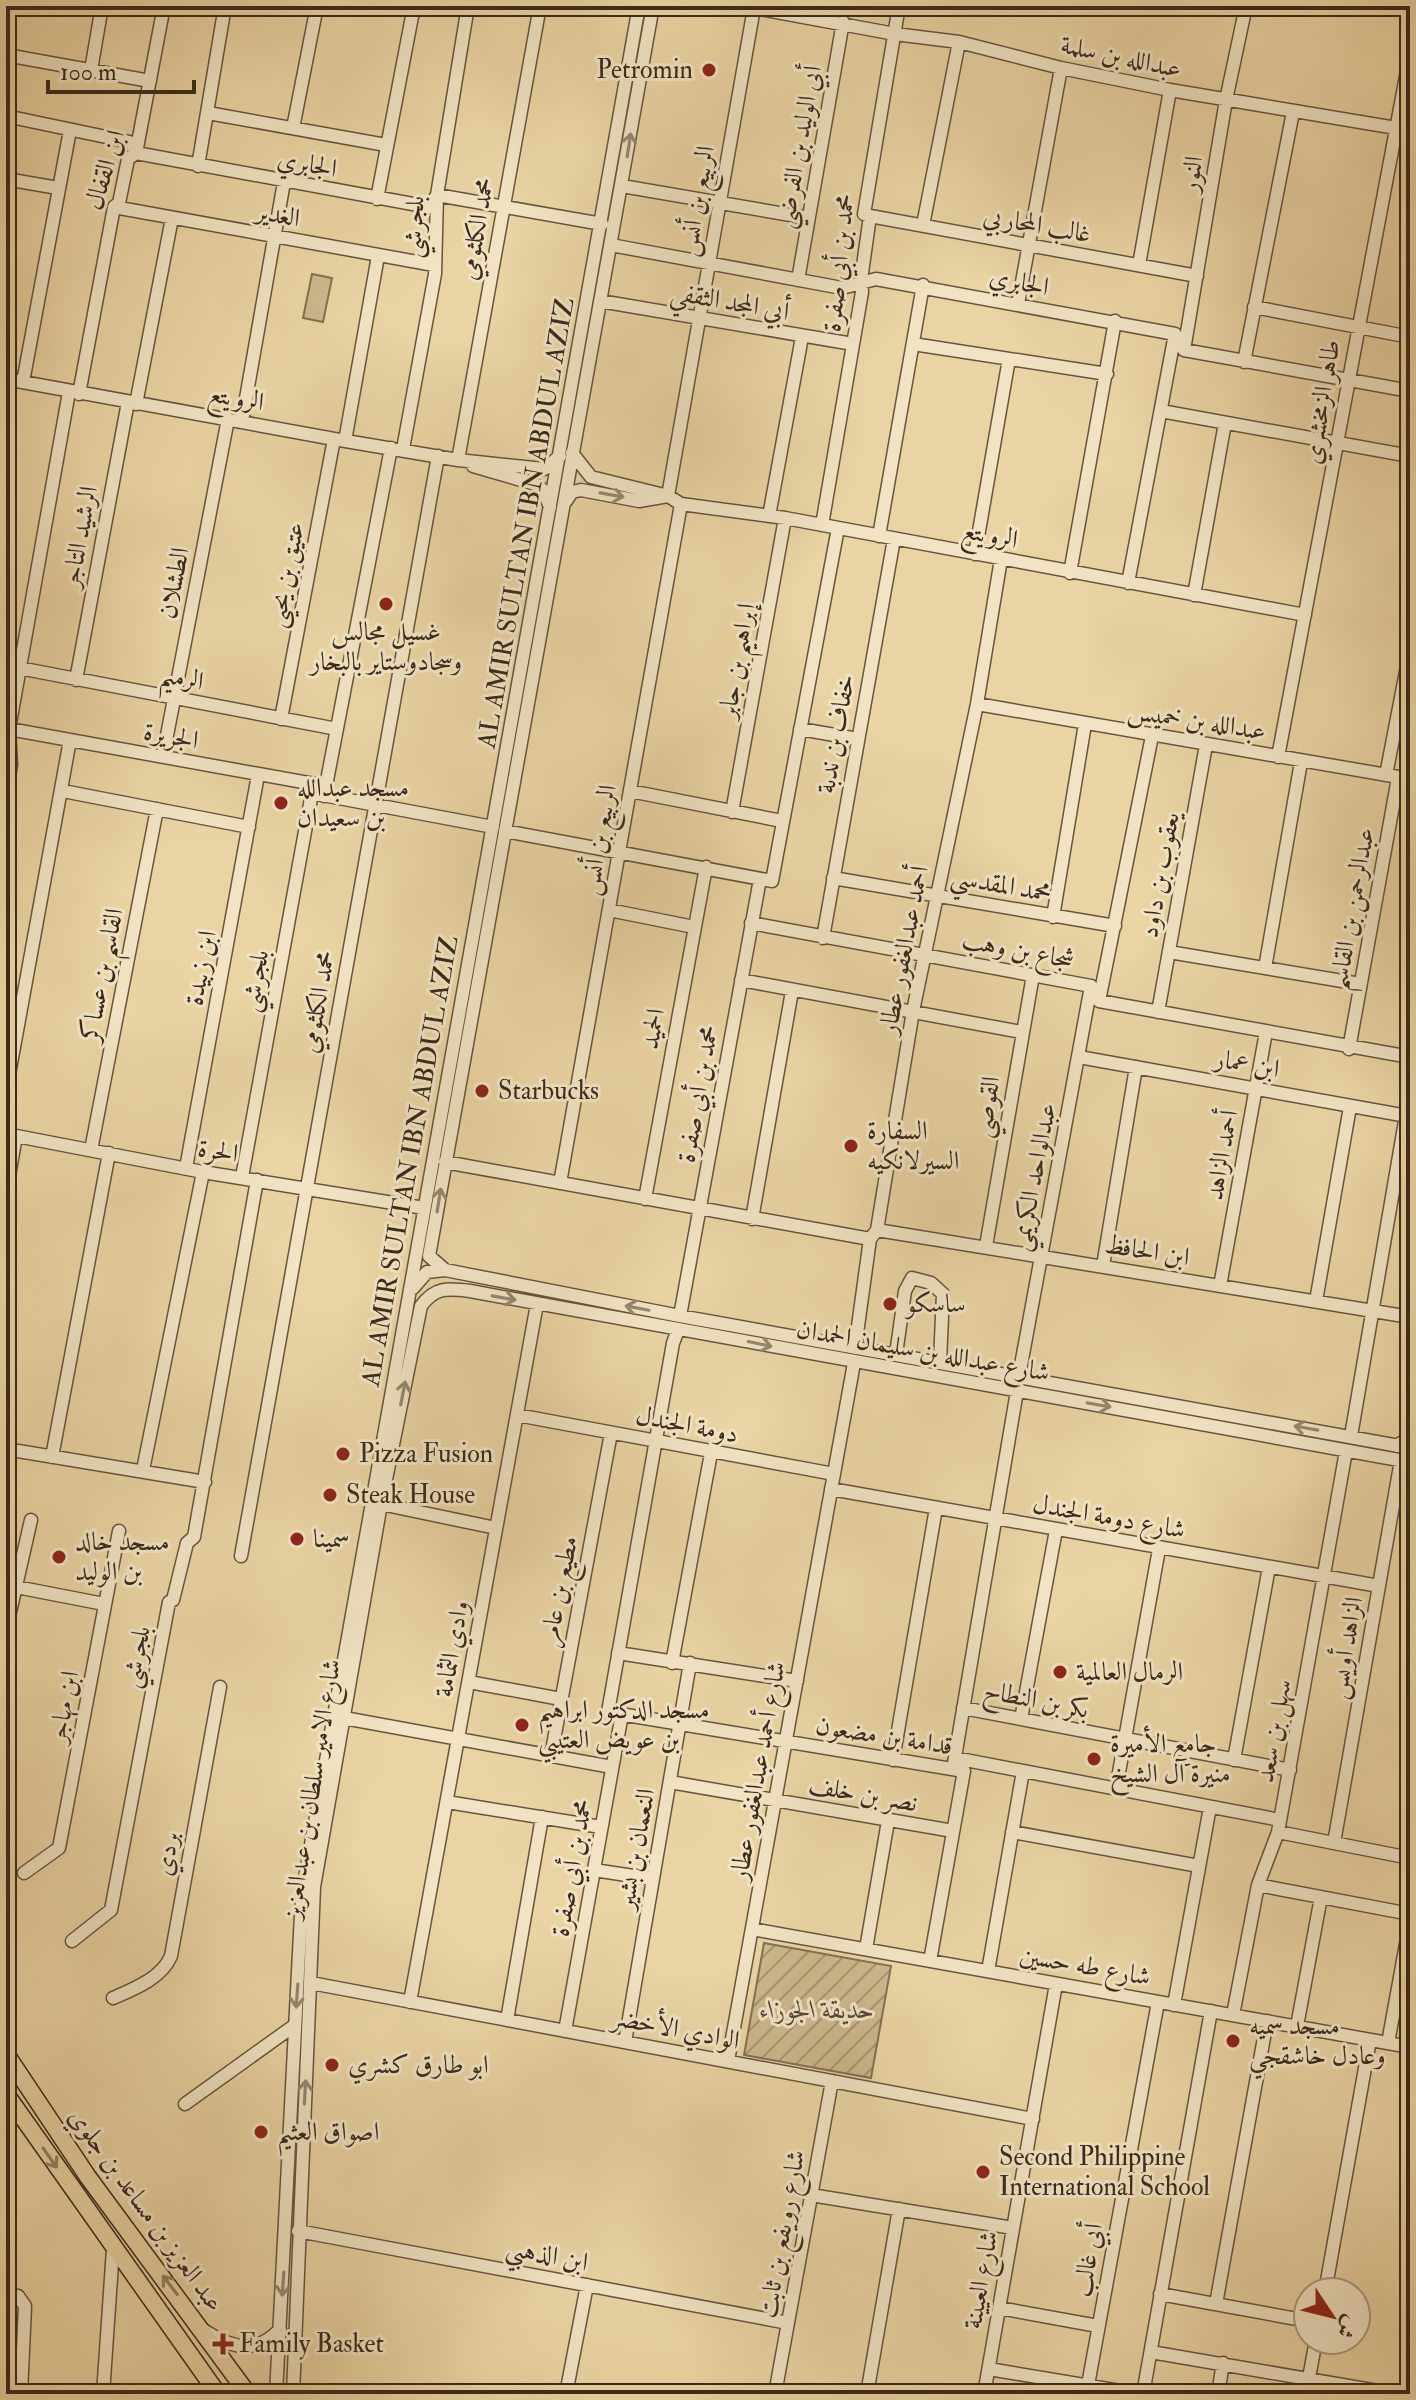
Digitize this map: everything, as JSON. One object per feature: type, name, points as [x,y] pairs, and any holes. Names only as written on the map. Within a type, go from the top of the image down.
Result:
[{"type":"main road","name":"عبد العزيز بن مساعد بن جلوي","points":[[6,2054],[88,2177],[248,2394]]},
{"type":"main road","name":"عبد العزيز بن مساعد بن جلوي","points":[[6,2094],[218,2394]]},
{"type":"street","points":[[91,70],[102,6]]},
{"type":"street","name":"ابن القفال","points":[[6,793],[9,729],[19,668],[74,393],[114,207],[119,203],[128,159],[136,153],[164,6]]},
{"type":"street","points":[[198,166],[225,6]]},
{"type":"street","points":[[293,128],[317,6]]},
{"type":"street","points":[[377,199],[414,6]]},
{"type":"street","name":"بلجرشي","points":[[242,1177],[320,792],[337,729],[434,265],[437,195],[468,6]]},
{"type":"street","name":"محمد الكلثومي","points":[[458,460],[540,6]]},
{"type":"street","name":"AL AMIR SULTAN IBN ABDUL AZIZ","points":[[276,2394],[302,1895],[404,1314],[499,829],[557,507],[639,6]]},
{"type":"street","name":"AL AMIR SULTAN IBN ABDUL AZIZ","points":[[566,454],[611,245],[653,6]]},
{"type":"street","name":"محمد بن أبي صفرة","points":[[822,525],[862,292],[870,216],[864,214],[899,6]]},
{"type":"street","name":"النور","points":[[1184,350],[1226,100],[1246,6]]},
{"type":"street","name":"عبدالله بن سلمة","points":[[749,7],[895,34],[959,42],[1061,68],[1170,90],[1396,128]]},
{"type":"street","name":"الربيع بن أنس","points":[[668,496],[719,203],[749,7]]},
{"type":"street","name":"أبي الوليد بن الفرضي","points":[[798,280],[843,22]]},
{"type":"street","points":[[923,225],[959,42]]},
{"type":"street","points":[[6,55],[150,81]]},
{"type":"street","name":"طاهر الزمخشري","points":[[1278,757],[1396,128],[1405,109],[1410,55]]},
{"type":"street","points":[[1018,304],[1061,68]]},
{"type":"street","points":[[1139,265],[1170,90]]},
{"type":"street","points":[[1244,362],[1293,112]]},
{"type":"street","points":[[208,113],[386,145]]},
{"type":"street","name":"الجابري","points":[[6,116],[130,142],[136,153],[377,199],[429,207],[437,195],[602,224]]},
{"type":"street","points":[[6,405],[70,130]]},
{"type":"street","points":[[6,179],[58,188]]},
{"type":"street","points":[[242,421],[284,182]]},
{"type":"street","points":[[622,186],[808,218]]},
{"type":"street","name":"الغدير","points":[[114,207],[434,265]]},
{"type":"street","name":"غالب المحاربي","points":[[870,216],[1028,248],[1197,276]]},
{"type":"street","name":"الرشيد التاجر","points":[[76,680],[172,218]]},
{"type":"street","name":"الجابري","points":[[611,245],[842,288],[861,280],[876,279],[923,285],[1175,334]]},
{"type":"street","name":"عتيق بن يحيى","points":[[281,719],[378,256]]},
{"type":"street","points":[[879,536],[923,285]]},
{"type":"street","name":"أبي المجد الثقفي","points":[[600,301],[853,344]]},
{"type":"street","points":[[1254,307],[1410,337]]},
{"type":"street","points":[[1070,573],[1115,321]]},
{"type":"street","points":[[1175,334],[1184,350],[1410,391]]},
{"type":"street","points":[[1128,583],[1175,334]]},
{"type":"street","points":[[769,516],[802,337]]},
{"type":"street","points":[[913,344],[1107,374]]},
{"type":"street","points":[[975,554],[1009,359]]},
{"type":"street","name":"الرويتع","points":[[13,380],[458,460]]},
{"type":"street","points":[[1161,411],[1410,456]]},
{"type":"street","name":"الطشلان","points":[[163,756],[228,419]]},
{"type":"street","points":[[1194,595],[1225,423]]},
{"type":"street","points":[[458,460],[544,469],[566,454]]},
{"type":"street","name":"الرويتع","points":[[566,454],[591,477],[668,496],[681,504],[785,518],[1305,615]]},
{"type":"street","name":"محمد الكلثومي","points":[[241,1556],[438,456]]},
{"type":"street","points":[[458,460],[535,484],[557,507],[572,492],[581,490],[639,501],[668,496]]},
{"type":"street","name":"الربيع بن أنس","points":[[560,1183],[681,504]]},
{"type":"street","name":"إبراهيم بن جابر","points":[[732,812],[785,518]]},
{"type":"street","name":"محمد بن أبي صفرة","points":[[680,1316],[751,923],[782,821],[838,528]]},
{"type":"street","name":"خفاف بن ندبة","points":[[823,938],[894,539]]},
{"type":"street","name":"أحمد عبدالغفور عطار","points":[[855,1348],[913,1011],[977,704],[1001,559]]},
{"type":"street","name":"عبدالرحمن بن القاسم","points":[[1349,1049],[1398,777],[1410,651]]},
{"type":"street","name":"الرميم","points":[[19,668],[337,729]]},
{"type":"street","name":"عبدالله بن خميس","points":[[977,704],[1398,777]]},
{"type":"street","points":[[1053,917],[1085,724]]},
{"type":"street","name":"الجريرة","points":[[9,729],[258,775],[376,806],[621,850],[766,880]]},
{"type":"street","points":[[800,729],[858,739]]},
{"type":"street","points":[[1099,1001],[1152,736]]},
{"type":"street","points":[[6,1091],[70,740]]},
{"type":"street","name":"يعقوب بن داود","points":[[1158,1012],[1206,745]]},
{"type":"street","points":[[1265,968],[1301,762]]},
{"type":"street","name":"ابن زبيدة","points":[[186,1168],[258,775]]},
{"type":"street","points":[[63,791],[249,827]]},
{"type":"street","points":[[630,791],[782,821]]},
{"type":"street","name":"القاسم بن عساكر","points":[[91,1150],[157,809]]},
{"type":"street","name":"AL AMIR SULTAN IBN ABDUL AZIZ","points":[[425,1301],[425,1276],[499,829]]},
{"type":"street","name":"الحميد","points":[[645,1199],[706,867]]},
{"type":"street","name":"محمد المقدسي","points":[[833,878],[1115,926]]},
{"type":"street","points":[[609,910],[694,927]]},
{"type":"street","name":"شجاع بن وهب","points":[[751,923],[1091,986],[1099,1001],[1349,1049],[1410,1057]]},
{"type":"street","points":[[1169,952],[1360,984]]},
{"type":"street","name":"القوصي","points":[[986,1246],[1033,975]]},
{"type":"street","points":[[741,980],[1021,1032]]},
{"type":"street","name":"عبدالواحد الكريمي","points":[[1019,1376],[1091,986]]},
{"type":"street","points":[[752,1219],[792,991]]},
{"type":"street","name":"أحمد الزاهد","points":[[1220,1286],[1266,1032]]},
{"type":"street","name":"ابن عمار","points":[[1079,1057],[1407,1116]]},
{"type":"street","points":[[1103,1266],[1136,1067]]},
{"type":"street","points":[[1351,1436],[1410,1092]]},
{"type":"street","points":[[1316,1301],[1350,1107]]},
{"type":"street","points":[[6,1193],[11,1135]]},
{"type":"street","name":"الحرة","points":[[11,1135],[203,1172],[424,1208]]},
{"type":"street","points":[[52,1457],[109,1153]]},
{"type":"street","name":"ابن الحافظ","points":[[445,1162],[752,1219],[986,1246],[1410,1317]]},
{"type":"street","points":[[143,1470],[203,1172]]},
{"type":"street","name":"بلجرشي","points":[[72,1941],[111,1910],[169,1602],[173,1600],[187,1543],[194,1537],[205,1482],[257,1180]]},
{"type":"street","name":"AL AMIR SULTAN IBN ABDUL AZIZ","points":[[429,1256],[445,1270]]},
{"type":"street","points":[[415,1257],[425,1276]]},
{"type":"street","points":[[404,1314],[413,1287],[425,1276],[445,1270]]},
{"type":"street","points":[[425,1301],[447,1288],[435,1280],[436,1274],[445,1270]]},
{"type":"street","name":"شارع عبدالله بن سليمان الحمدان","points":[[445,1270],[680,1316],[1404,1447]]},
{"type":"street","name":"شارع عبدالله بن سليمان الحمدان","points":[[425,1276],[435,1286],[1405,1461]]},
{"type":"street","points":[[896,1354],[905,1291],[912,1278],[921,1278],[943,1294],[940,1362]]},
{"type":"street","name":"شارع الامير سلطان بن عبدالعزيز","points":[[293,2394],[314,1887],[381,1504],[425,1301]]},
{"type":"street","name":"وادي الثمامة","points":[[410,2002],[537,1304]]},
{"type":"street","points":[[678,1330],[618,1653],[797,1681]]},
{"type":"street","points":[[831,1489],[854,1363]]},
{"type":"street","points":[[930,1961],[953,1831],[963,1708],[1017,1391]]},
{"type":"street","name":"دومة الجندل","points":[[517,1415],[834,1474]]},
{"type":"street","points":[[1404,1447],[1410,1421]]},
{"type":"street","name":"مطيع بن عامر","points":[[551,1756],[611,1433]]},
{"type":"street","points":[[6,1449],[205,1482]]},
{"type":"street","name":"سهل بن سعد","points":[[1233,2015],[1258,1885],[1279,1826],[1346,1451]]},
{"type":"street","points":[[672,1663],[711,1453]]},
{"type":"street","name":"الزاهد أويس","points":[[1334,1843],[1379,1586],[1405,1461]]},
{"type":"street","name":"شارع دومة الجندل","points":[[831,1489],[1379,1586]]},
{"type":"street","name":"شارع أحمد عبدالغفور عطار","points":[[728,2061],[831,1489]]},
{"type":"street","points":[[381,1504],[496,1528]]},
{"type":"street","points":[[893,1760],[936,1508]]},
{"type":"street","points":[[6,1630],[11,1586],[31,1520]]},
{"type":"street","points":[[1021,1719],[1056,1530]]},
{"type":"street","name":"ابن مهاجر","points":[[24,1873],[59,1848],[119,1531]]},
{"type":"street","points":[[1116,1789],[1159,1549]]},
{"type":"street","points":[[1234,1760],[1269,1567]]},
{"type":"street","points":[[11,1586],[104,1604]]},
{"type":"street","name":"قدامة بن مضعون","points":[[618,1653],[608,1712],[893,1760],[1023,1771],[1210,1807],[1334,1843],[1410,1858]]},
{"type":"street","name":"النعمان بن بشير","points":[[625,2042],[690,1663]]},
{"type":"street","points":[[469,1682],[561,1699]]},
{"type":"street","name":"بردي","points":[[113,1998],[154,1976],[166,1966],[171,1956],[220,1687]]},
{"type":"street","name":"بكر بن النطاح","points":[[963,1708],[1290,1770]]},
{"type":"street","name":"محمد بن أبي صفرة","points":[[565,2031],[622,1714]]},
{"type":"street","points":[[344,1718],[612,1767]]},
{"type":"street","points":[[988,1971],[1023,1771]]},
{"type":"street","name":"نصر بن خلف","points":[[670,1782],[953,1831]]},
{"type":"street","points":[[447,1802],[601,1827]]},
{"type":"street","points":[[1174,2005],[1210,1807]]},
{"type":"street","points":[[507,2020],[542,1817]]},
{"type":"street","points":[[866,1949],[888,1821]]},
{"type":"street","points":[[1012,1832],[1199,1866]]},
{"type":"street","points":[[594,1870],[653,1879]]},
{"type":"street","points":[[1258,1885],[1410,1914]]},
{"type":"street","points":[[1297,2026],[1321,1897]]},
{"type":"street","points":[[1388,2043],[1410,1922]]},
{"type":"street","name":"شارع طه حسين","points":[[752,1929],[1410,2047]]},
{"type":"street","name":"الوادي الأخضر","points":[[311,1983],[1033,2119]]},
{"type":"street","name":"شارع العيينة","points":[[984,2394],[1056,1984]]},
{"type":"street","name":"أبي غالب","points":[[1088,2385],[1158,2002]]},
{"type":"street","points":[[989,2369],[1141,2394],[1211,2011]]},
{"type":"street","points":[[1216,2304],[1267,2021]]},
{"type":"street","points":[[185,2104],[295,2025]]},
{"type":"street","points":[[1328,2276],[1370,2040]]},
{"type":"street","name":"شارع رويفع بن ثابت","points":[[775,2394],[832,2081]]},
{"type":"street","points":[[811,2195],[1013,2228]]},
{"type":"street","points":[[867,2394],[899,2209]]},
{"type":"street","name":"ابن الذهبي","points":[[298,2231],[788,2323]]},
{"type":"street","points":[[103,2394],[113,2249]]},
{"type":"street","points":[[566,2394],[587,2285]]},
{"type":"street","points":[[1160,2294],[1292,2318]]},
{"type":"street","points":[[6,2296],[18,2296],[25,2306],[21,2394]]},
{"type":"street","points":[[999,2308],[1098,2326]]},
{"type":"street","points":[[203,2329],[227,2345],[242,2347],[264,2343],[280,2329]]},
{"type":"street","points":[[1151,2352],[1395,2394]]},
{"type":"street","points":[[1306,2394],[1313,2356]]},
{"type":"street","points":[[1218,2394],[1223,2363]]},
{"type":"green space","points":[[312,274],[332,278],[323,322],[303,318]]},
{"type":"green space","name":"حديقة الجوزاء","points":[[764,1943],[891,1966],[871,2078],[744,2055]]},
{"type":"place","name":"Petromin","points":[[709,70]]},
{"type":"place","name":"غسيل مجالس وسجادوستاير بالبخار","points":[[386,604]]},
{"type":"place","name":"مسجد عبدالله بن سعيدان","points":[[281,803]]},
{"type":"place","name":"Starbucks","points":[[482,1091]]},
{"type":"place","name":"السفارة السيرلانكيه","points":[[851,1146]]},
{"type":"place","name":"ساسكو","points":[[890,1304]]},
{"type":"place","name":"Pizza Fusion","points":[[343,1454]]},
{"type":"place","name":"Steak House","points":[[330,1495]]},
{"type":"place","name":"سمينا","points":[[297,1539]]},
{"type":"place","name":"مسجد خالد بن الوليد","points":[[59,1557]]},
{"type":"place","name":"الرمال العالمية","points":[[1060,1672]]},
{"type":"place","name":"مسجد الدكتور ابراهيم بن عويض العتيبي","points":[[522,1725]]},
{"type":"place","name":"جامع الأميرة منيرة آل الشيخ","points":[[1094,1759]]},
{"type":"place","name":"مسجد سميه وعادل خاشقجي","points":[[1233,2041]]},
{"type":"place","name":"ابو طارق كشري","points":[[332,2065]]},
{"type":"place","name":"اصواق العثيم","points":[[261,2132]]},
{"type":"place","name":"Second Philippine International School","points":[[983,2172]]},
{"type":"place","name":"Family Basket","points":[[223,2344]]}]
